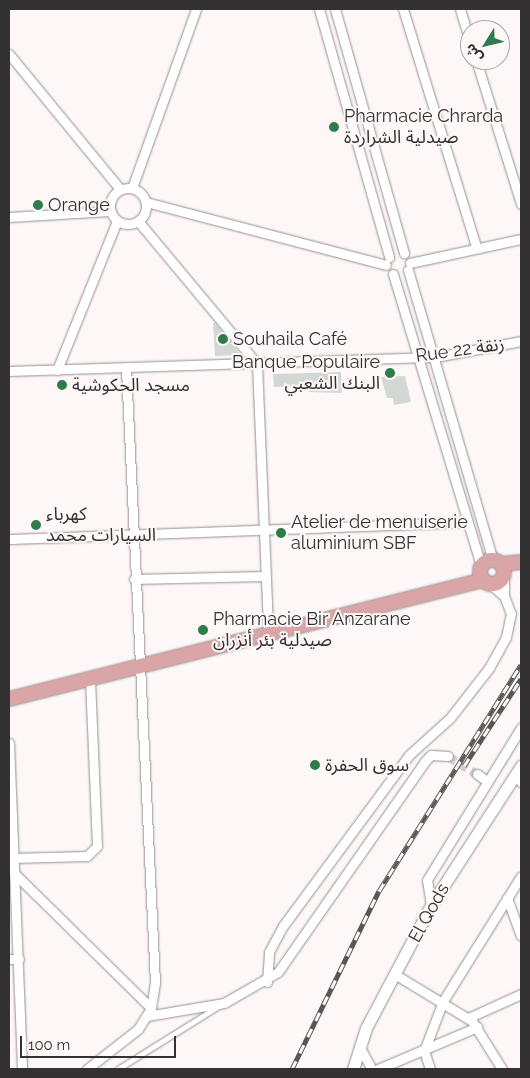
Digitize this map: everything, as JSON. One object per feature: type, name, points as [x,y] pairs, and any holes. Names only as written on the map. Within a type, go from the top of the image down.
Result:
[{"type":"main road","points":[[9,699],[140,667],[268,631],[464,582],[521,563]]},
{"type":"street","points":[[132,188],[196,9]]},
{"type":"street","points":[[267,982],[269,952],[283,926],[409,755],[450,718],[489,668],[506,636],[511,614],[467,522],[393,274],[387,260],[319,9]]},
{"type":"street","points":[[335,9],[435,357],[492,572],[504,596]]},
{"type":"street","points":[[403,9],[476,248]]},
{"type":"street","points":[[9,54],[120,189]]},
{"type":"street","points":[[479,70],[521,204]]},
{"type":"street","points":[[117,221],[110,211],[111,198],[120,189],[132,188],[146,202],[387,260],[404,253]]},
{"type":"street","points":[[138,221],[146,202]]},
{"type":"street","points":[[9,217],[110,211]]},
{"type":"street","points":[[117,221],[138,221]]},
{"type":"street","points":[[57,370],[117,221]]},
{"type":"street","points":[[138,221],[257,364],[268,631]]},
{"type":"street","points":[[393,274],[409,266],[476,248],[521,239]]},
{"type":"street","name":"Rue 22 زنقة","points":[[9,371],[435,357],[521,340]]},
{"type":"street","points":[[87,1069],[129,1038],[149,1012],[154,975],[140,667],[131,533],[126,368]]},
{"type":"street","points":[[9,539],[467,522]]},
{"type":"street","points":[[134,579],[265,576]]},
{"type":"street","points":[[13,858],[88,856],[98,846],[90,679]]},
{"type":"street","points":[[431,905],[427,880],[521,728]]},
{"type":"street","points":[[9,743],[13,858],[11,870],[19,959],[22,1069]]},
{"type":"street","points":[[149,1012],[224,1003],[267,982],[285,965],[426,760],[432,755],[448,756]]},
{"type":"street","points":[[477,774],[487,781]]},
{"type":"street","name":"El Qods","points":[[353,1069],[359,1046],[431,905],[520,774]]},
{"type":"street","points":[[11,870],[149,1012]]},
{"type":"street","points":[[430,1069],[424,1050],[443,1001],[521,876]]},
{"type":"street","points":[[507,898],[521,936]]},
{"type":"street","points":[[9,960],[19,959]]},
{"type":"street","points":[[396,975],[443,1001],[468,1018],[477,1027],[502,1069]]},
{"type":"street","points":[[468,1018],[521,994]]},
{"type":"street","points":[[378,1069],[477,1027]]},
{"type":"street","points":[[359,1046],[372,1069]]},
{"type":"lane","points":[[118,1069],[224,1003]]},
{"type":"building","name":"Souhaila Café","points":[[213,323],[215,323],[241,355],[215,356]]},
{"type":"building","points":[[341,372],[342,393],[309,392],[309,386],[274,387],[273,374]]},
{"type":"building","points":[[405,376],[411,402],[394,405],[393,398],[387,398],[381,377]]},
{"type":"tunnel","points":[[448,756],[477,774]]},
{"type":"railway","points":[[292,1069],[379,891],[521,665]]},
{"type":"railway","points":[[464,766],[521,679]]},
{"type":"place","name":"Pharmacie Chrarda صيدلية الشراردة","points":[[334,127]]},
{"type":"place","name":"Orange","points":[[38,205]]},
{"type":"place","name":"Souhaila Café","points":[[223,339]]},
{"type":"place","name":"Banque Populaire البنك الشعبي","points":[[390,373]]},
{"type":"place","name":"مسجد الحكوشية","points":[[62,385]]},
{"type":"place","name":"كهرباء السيارات محمد","points":[[36,525]]},
{"type":"place","name":"Atelier de menuiserie aluminium SBF","points":[[281,533]]},
{"type":"place","name":"Pharmacie Bir Anzarane صيدلية بئر أنزران","points":[[203,630]]},
{"type":"place","name":"سوق الحفرة","points":[[315,765]]}]
